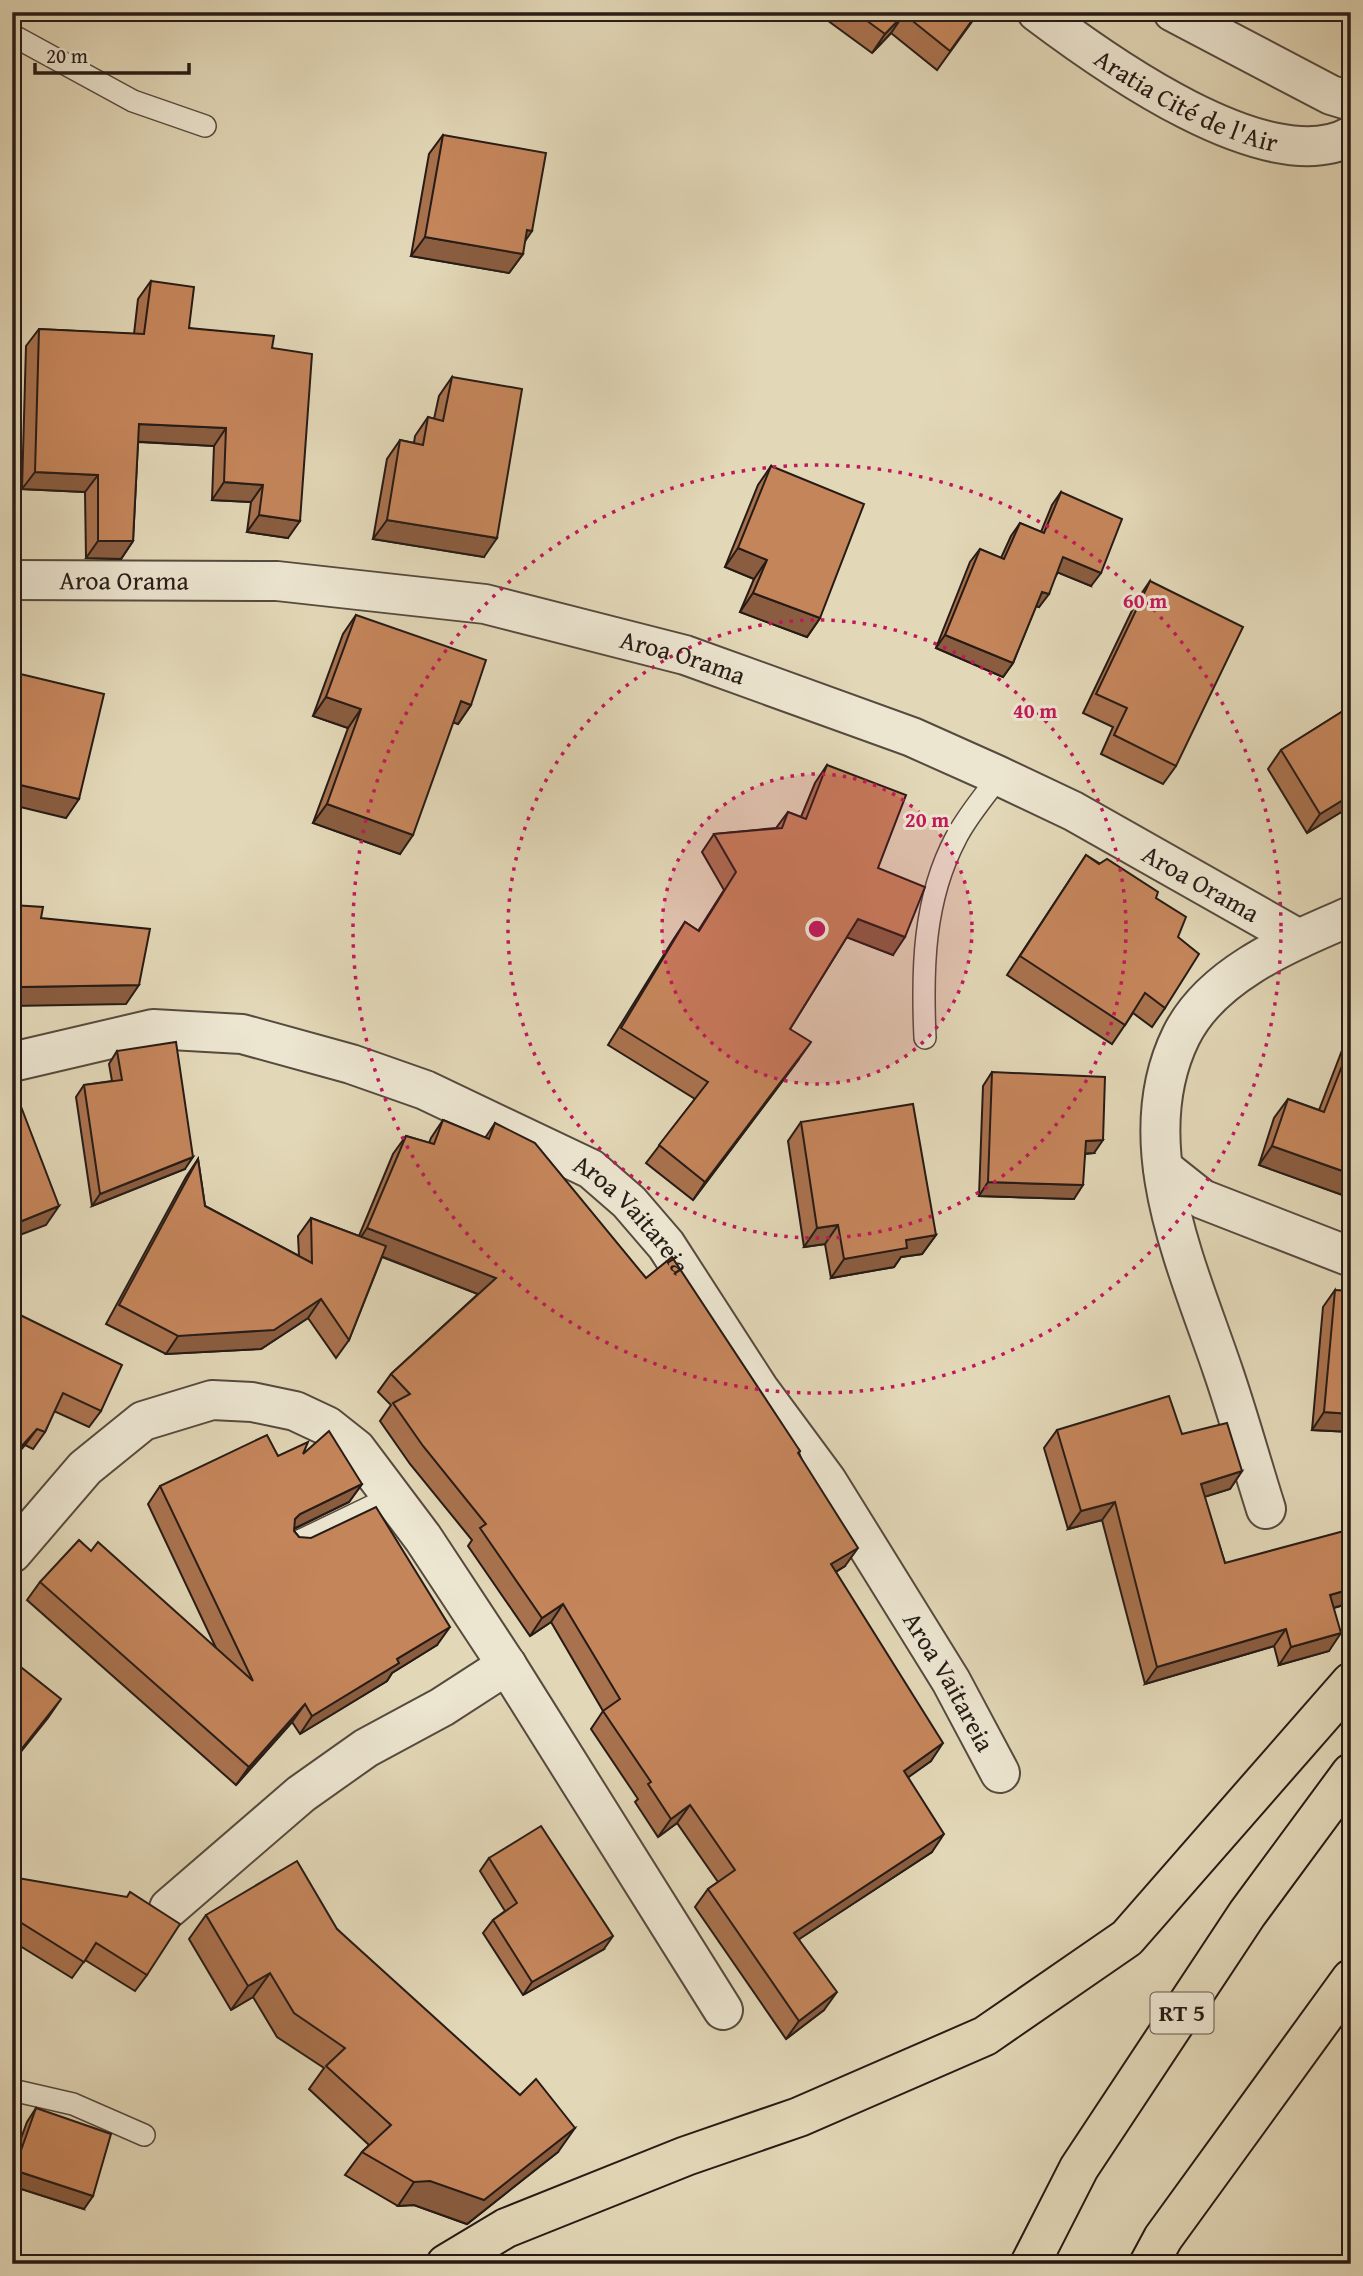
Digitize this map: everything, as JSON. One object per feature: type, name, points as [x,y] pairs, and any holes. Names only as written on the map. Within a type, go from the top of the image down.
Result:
[{"type":"highway","points":[[446,2264],[506,2228],[686,2156],[799,2117],[985,2036],[1127,1938],[1351,1682]]},
{"type":"highway","name":"RT 5","points":[[1030,2264],[1087,2157],[1247,1914],[1351,1773]]},
{"type":"highway","points":[[1149,2264],[1164,2238],[1351,1979]]},
{"type":"street","name":"Aratia Cité de l'Air","points":[[1037,12],[1098,59],[1178,105],[1247,135],[1297,146],[1332,145],[1351,136]]},
{"type":"street","points":[[1173,12],[1320,90],[1351,102]]},
{"type":"street","name":"Aroa Orama","points":[[12,580],[278,581],[485,604],[685,654],[912,737],[999,776],[1073,811],[1299,939]]},
{"type":"street","name":"Aroa Orama","points":[[1266,1509],[1167,1198],[1161,1129],[1165,1079],[1182,1034],[1206,1002],[1241,971],[1299,939],[1351,916]]},
{"type":"street","name":"Aroa Vaitareia","points":[[12,1062],[153,1029],[242,1034],[351,1064],[425,1090],[591,1169],[629,1202],[666,1245],[759,1389],[827,1480],[951,1681],[1000,1773]]},
{"type":"street","points":[[1163,1168],[1202,1199],[1351,1257]]},
{"type":"street","points":[[12,1553],[85,1468],[143,1421],[212,1400],[252,1402],[295,1411],[327,1426],[356,1449],[393,1496],[507,1665],[723,2010]]},
{"type":"street","points":[[169,1908],[300,1794],[366,1748],[442,1707],[507,1665]]},
{"type":"lane","points":[[12,35],[133,101],[205,126]]},
{"type":"lane","points":[[925,1038],[922,969],[932,904],[956,838],[999,776]]},
{"type":"lane","points":[[293,1544],[393,1496]]},
{"type":"lane","points":[[12,2090],[73,2104],[144,2135]]},
{"type":"building","points":[[855,12],[978,12],[950,51],[904,14],[885,34]]},
{"type":"building","points":[[443,135],[546,153],[532,231],[527,230],[523,254],[425,237]]},
{"type":"building","points":[[151,281],[194,287],[189,328],[274,336],[272,348],[312,354],[300,521],[259,515],[263,485],[224,482],[226,428],[139,424],[133,541],[98,541],[98,475],[35,472],[39,329],[144,334]]},
{"type":"building","points":[[452,377],[522,389],[497,538],[387,520],[400,440],[423,445],[428,417],[443,421]]},
{"type":"building","points":[[771,466],[864,504],[820,618],[753,593],[767,560],[738,548]]},
{"type":"building","points":[[1061,492],[1122,519],[1101,573],[1063,557],[1049,594],[1042,592],[1013,663],[945,635],[980,549],[1004,559],[1020,523],[1044,533]]},
{"type":"building","points":[[1150,581],[1243,627],[1176,766],[1114,735],[1127,708],[1096,694]]},
{"type":"building","points":[[356,615],[486,660],[471,705],[461,701],[413,835],[327,804],[361,709],[326,697]]},
{"type":"building","points":[[12,672],[104,694],[79,799],[12,783]]},
{"type":"building","points":[[1351,706],[1351,795],[1320,814],[1281,750]]},
{"type":"building","points":[[827,765],[906,795],[878,868],[925,887],[905,937],[858,919],[790,1029],[811,1042],[705,1182],[659,1145],[708,1082],[621,1028],[685,922],[699,931],[736,872],[714,834],[782,828],[788,812],[806,819]]},
{"type":"building","points":[[1086,855],[1099,864],[1107,859],[1158,892],[1156,898],[1186,917],[1178,937],[1199,954],[1165,1008],[1145,993],[1125,1025],[1020,956]]},
{"type":"building","points":[[12,905],[43,907],[41,918],[150,929],[139,985],[21,987],[12,1010]]},
{"type":"building","points":[[176,1042],[193,1157],[100,1194],[84,1085],[122,1080],[117,1051]]},
{"type":"building","points":[[1351,1043],[1351,1174],[1272,1146],[1288,1099],[1324,1112]]},
{"type":"building","points":[[992,1072],[1105,1077],[1103,1140],[1086,1141],[1083,1185],[988,1182]]},
{"type":"building","points":[[20,1104],[59,1206],[12,1225],[12,1107]]},
{"type":"building","points":[[913,1104],[936,1235],[906,1240],[907,1248],[844,1259],[838,1225],[817,1228],[801,1122]]},
{"type":"building","points":[[443,1120],[489,1139],[495,1123],[535,1143],[646,1278],[672,1257],[800,1451],[798,1453],[858,1548],[831,1564],[943,1743],[904,1771],[944,1834],[794,1933],[837,1992],[799,2021],[708,1889],[735,1870],[690,1805],[671,1819],[648,1784],[651,1782],[603,1711],[620,1699],[563,1604],[542,1618],[480,1528],[486,1524],[423,1446],[393,1403],[410,1394],[391,1374],[496,1278],[367,1228],[406,1136],[434,1144]]},
{"type":"building","points":[[198,1159],[205,1206],[312,1263],[311,1218],[386,1246],[349,1340],[321,1299],[274,1330],[178,1336],[119,1305]]},
{"type":"building","points":[[1335,1290],[1351,1291],[1351,1414],[1324,1412]]},
{"type":"building","points":[[12,1311],[122,1365],[101,1411],[63,1393],[45,1432],[37,1429],[12,1457]]},
{"type":"building","points":[[1169,1396],[1182,1434],[1227,1423],[1242,1471],[1201,1484],[1225,1563],[1344,1531],[1351,1556],[1351,1589],[1330,1595],[1341,1633],[1291,1647],[1286,1629],[1157,1667],[1115,1502],[1081,1511],[1057,1430]]},
{"type":"building","points":[[329,1431],[362,1484],[300,1514],[295,1519],[294,1531],[299,1537],[311,1538],[376,1507],[450,1627],[397,1659],[399,1663],[312,1716],[305,1704],[249,1767],[40,1582],[79,1540],[91,1551],[98,1542],[253,1681],[160,1486],[267,1435],[278,1456],[308,1442],[303,1454]]},
{"type":"building","points":[[12,1660],[61,1699],[12,1761]]},
{"type":"building","points":[[541,1826],[613,1936],[532,1982],[493,1920],[517,1903],[489,1858]]},
{"type":"building","points":[[297,1861],[337,1929],[520,2095],[536,2079],[575,2128],[484,2200],[430,2181],[414,2182],[362,2152],[391,2125],[326,2066],[345,2048],[294,2013],[270,1973],[248,1986],[206,1915]]},
{"type":"building","points":[[12,1877],[127,1897],[130,1892],[180,1924],[147,1975],[96,1943],[84,1962],[12,1917]]},
{"type":"building","points":[[36,2108],[111,2134],[93,2196],[14,2170]]}]
